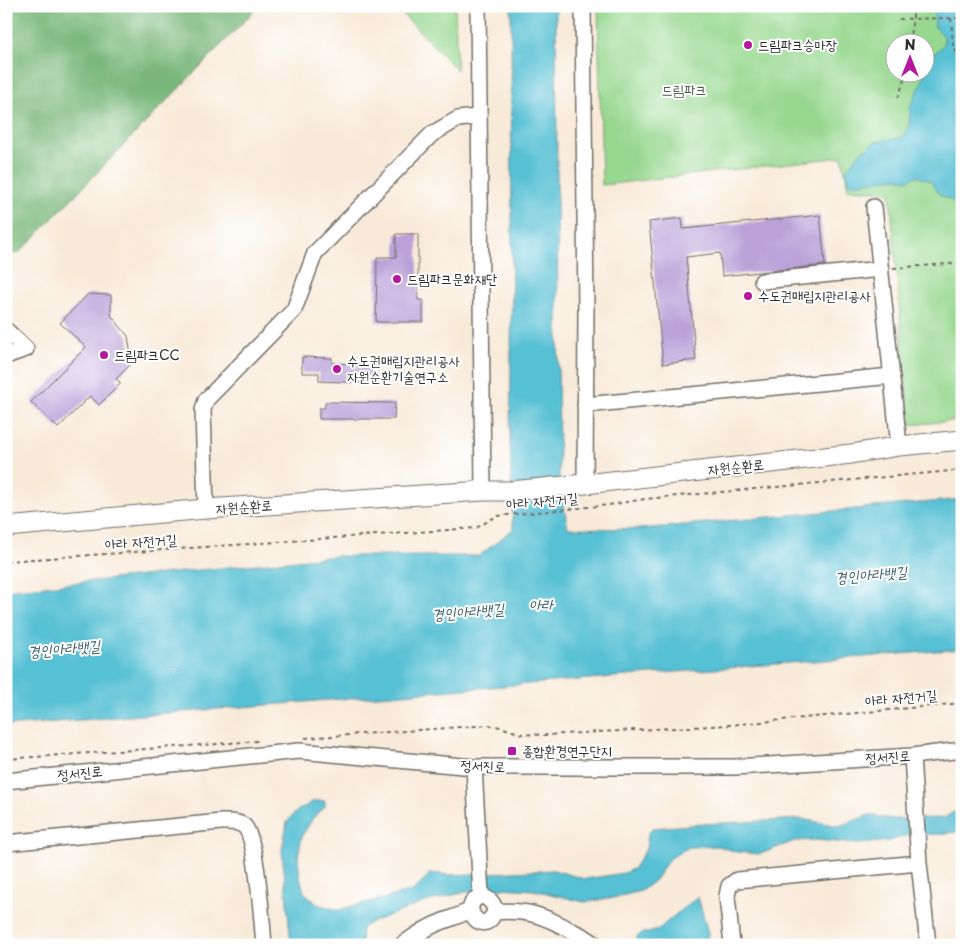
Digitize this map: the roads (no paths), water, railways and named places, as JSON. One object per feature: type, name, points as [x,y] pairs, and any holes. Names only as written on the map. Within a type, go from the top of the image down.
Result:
[{"type":"main road","name":"자원순환로","points":[[6,527],[206,509],[482,491],[510,491],[580,485],[962,440]]},
{"type":"street","points":[[478,6],[482,491]]},
{"type":"street","points":[[580,485],[585,405],[586,312],[583,6]]},
{"type":"street","points":[[206,509],[203,410],[206,400],[294,310],[314,253],[432,134],[458,119],[478,117]]},
{"type":"street","points":[[874,207],[899,446]]},
{"type":"street","points":[[762,281],[881,269]]},
{"type":"street","points":[[6,330],[26,349],[6,356]]},
{"type":"street","points":[[585,405],[892,376]]},
{"type":"street","name":"정서진로","points":[[6,780],[299,751],[474,767],[735,767],[912,756],[962,750]]},
{"type":"street","points":[[912,756],[919,863],[928,945]]},
{"type":"street","points":[[474,767],[481,896]]},
{"type":"street","points":[[6,843],[221,822],[237,823],[244,826],[249,834],[253,852],[259,888],[264,945]]},
{"type":"street","points":[[732,945],[727,896],[730,886],[737,880],[919,863]]},
{"type":"street","points":[[481,896],[491,901],[494,906],[493,916],[490,920],[484,922],[479,922],[475,919],[471,910],[473,901],[481,896]]},
{"type":"street","points":[[402,945],[414,935],[471,910]]},
{"type":"street","points":[[494,912],[510,910],[526,912],[550,919],[596,945]]},
{"type":"water","name":"아라","points":[[511,6],[556,6],[559,477],[568,528],[641,529],[962,499],[962,649],[6,726],[6,590],[336,556],[479,556],[513,529],[510,444],[512,262]]},
{"type":"water","points":[[933,6],[962,6],[962,209],[951,200],[940,195],[930,181],[917,176],[908,180],[897,178],[851,184],[846,170],[860,153],[875,142],[902,137],[909,127],[910,107],[922,82],[936,82],[936,52],[944,44],[944,36],[935,27]]},
{"type":"water","points":[[314,801],[325,801],[325,807],[313,818],[302,836],[298,857],[300,877],[304,892],[317,904],[338,910],[412,891],[430,873],[450,875],[553,870],[585,879],[624,873],[634,868],[646,849],[648,834],[652,828],[801,819],[839,826],[869,815],[892,819],[944,818],[962,807],[962,831],[943,834],[907,835],[889,841],[858,844],[816,840],[795,841],[760,854],[737,852],[718,846],[689,847],[669,859],[655,880],[641,891],[613,898],[584,902],[534,890],[499,888],[470,891],[425,902],[370,923],[362,928],[361,945],[291,945],[282,850],[287,822],[297,811]]},
{"type":"water","points":[[698,897],[708,933],[707,945],[640,945],[636,938],[642,933],[649,933],[660,928]]},
{"type":"place","name":"드림파크승마장","points":[[748,45]]},
{"type":"place","name":"드림파크문화재단","points":[[397,279]]},
{"type":"place","name":"수도권매립지관리공사","points":[[748,296]]},
{"type":"place","name":"드림파크CC","points":[[104,355]]},
{"type":"place","name":"수도권매립지관리공사 자원순환기술연구소","points":[[337,369]]},
{"type":"place","name":"종합환경연구단지","points":[[512,751]]},
{"type":"park label","name":"드림파크","points":[[684,90]]},
{"type":"water label","name":"경인아라뱃길","points":[[871,575]]},
{"type":"water label","name":"경인아라뱃길","points":[[468,612]]},
{"type":"water label","name":"경인아라뱃길","points":[[64,649]]}]
